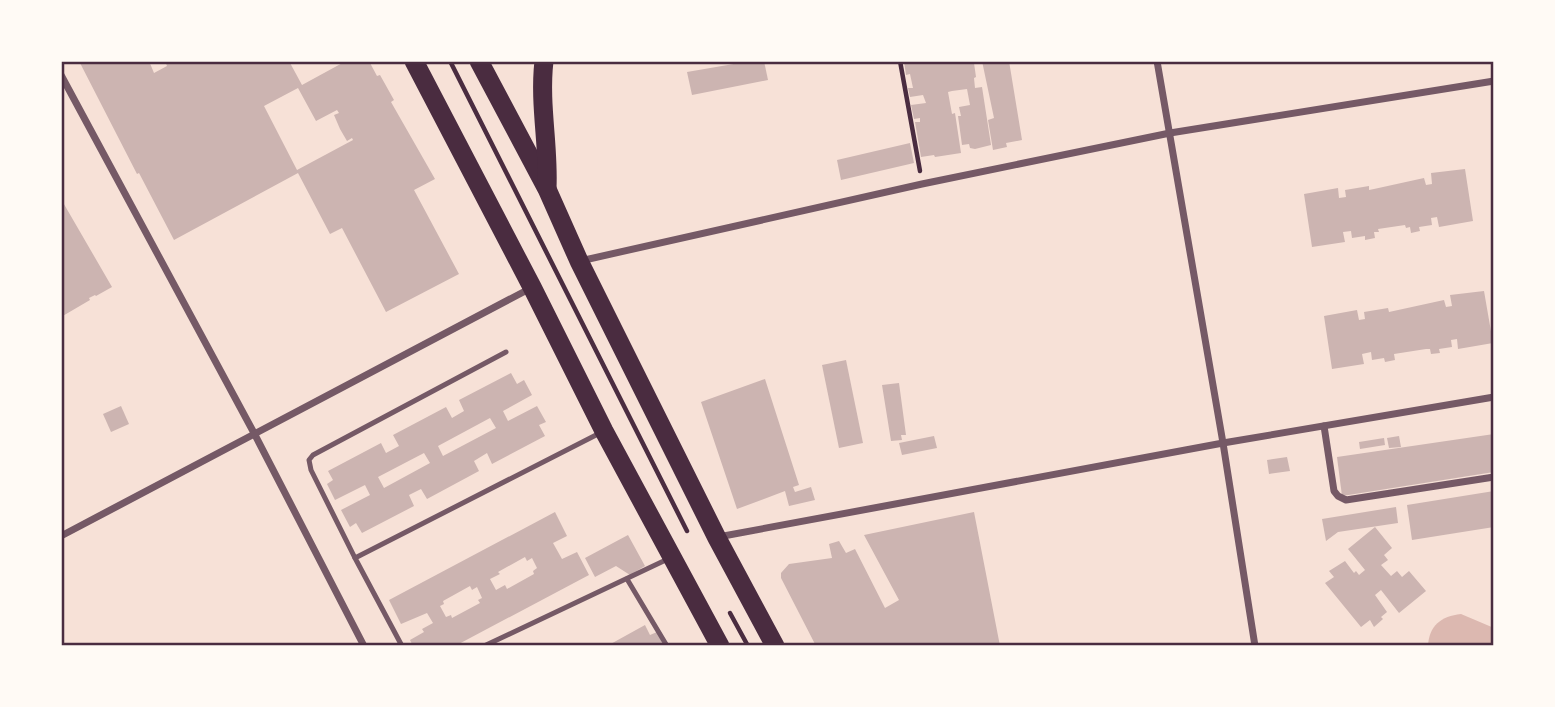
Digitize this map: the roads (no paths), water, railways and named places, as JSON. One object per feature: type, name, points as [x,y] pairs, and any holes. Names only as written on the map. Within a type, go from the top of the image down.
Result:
[{"type":"highway","points":[[414,61],[604,431],[720,646]]},
{"type":"highway","points":[[479,61],[547,189],[579,261],[775,646]]},
{"type":"highway","points":[[544,61],[541,87],[548,166],[547,189]]},
{"type":"street","points":[[1157,61],[1255,646]]},
{"type":"street","points":[[61,75],[254,433],[364,646]]},
{"type":"street","points":[[579,261],[922,184],[1170,133],[1494,81]]},
{"type":"street","points":[[61,536],[532,287]]},
{"type":"street","points":[[718,538],[1223,443],[1494,397]]},
{"type":"street","points":[[1324,426],[1334,491],[1346,500],[1494,477]]},
{"type":"lane","points":[[402,646],[311,470],[309,460],[348,434],[506,352]]},
{"type":"lane","points":[[355,558],[604,431]]},
{"type":"lane","points":[[484,646],[672,557]]},
{"type":"lane","points":[[627,579],[667,646]]}]
